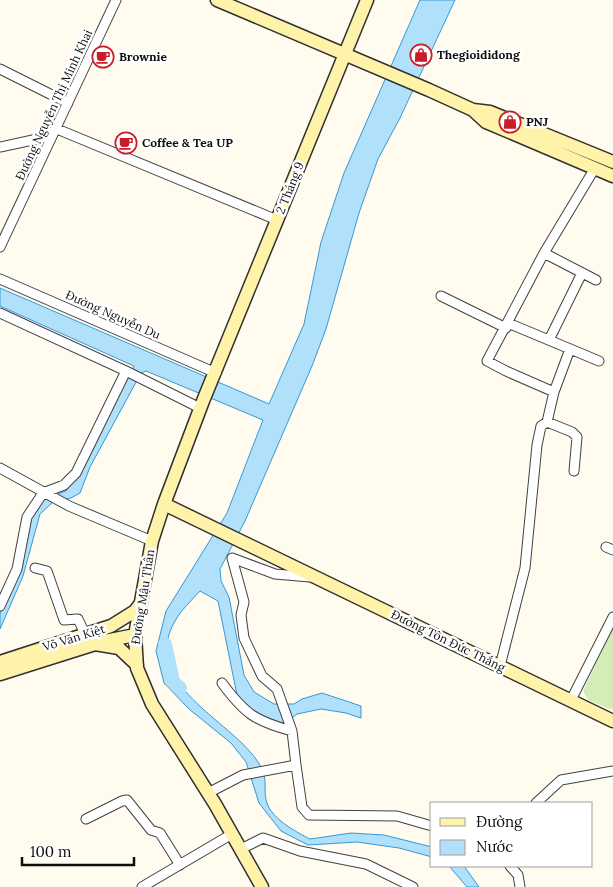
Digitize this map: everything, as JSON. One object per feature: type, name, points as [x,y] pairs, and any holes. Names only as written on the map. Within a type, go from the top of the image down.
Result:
[{"type":"main road","points":[[217,0],[429,90],[472,110],[486,122],[598,162],[613,162]]},
{"type":"main road","name":"2 Tháng 9","points":[[202,405],[343,53],[367,0]]},
{"type":"main road","points":[[598,162],[613,176]]},
{"type":"main road","name":"Đường Mậu Thân","points":[[202,405],[152,540],[135,635],[137,665],[152,704],[208,793],[262,887]]},
{"type":"main road","name":"Đường Tôn Đức Thắng","points":[[164,504],[613,721]]},
{"type":"main road","name":"Võ Văn Kiệt","points":[[0,674],[91,637],[135,612],[141,603]]},
{"type":"main road","points":[[114,624],[135,635]]},
{"type":"main road","points":[[91,637],[135,635]]},
{"type":"main road","name":"Võ Văn Kiệt","points":[[0,662],[91,637],[119,648],[137,665]]},
{"type":"street","name":"Đường Nguyễn Thị Minh Khai","points":[[0,246],[57,129],[116,0]]},
{"type":"street","points":[[0,69],[68,103]]},
{"type":"street","points":[[0,147],[42,138],[57,129],[277,220]]},
{"type":"street","points":[[554,392],[488,361],[544,253],[598,162]]},
{"type":"street","points":[[544,253],[596,280]]},
{"type":"street","points":[[549,340],[582,273]]},
{"type":"street","name":"Đường Nguyễn Du","points":[[0,279],[215,375]]},
{"type":"street","points":[[442,296],[507,326],[549,340],[598,362]]},
{"type":"street","points":[[0,313],[155,386],[202,405]]},
{"type":"street","points":[[500,666],[525,568],[537,444],[541,426],[547,422],[554,392],[570,349]]},
{"type":"street","points":[[0,606],[17,570],[27,517],[45,494],[64,485],[76,473],[126,371]]},
{"type":"street","points":[[547,422],[572,432],[577,437],[574,471]]},
{"type":"street","points":[[0,468],[69,506],[152,540]]},
{"type":"street","points":[[314,577],[275,574],[232,558],[244,602],[241,615],[244,638],[262,676],[277,689],[292,730],[302,808],[309,816],[397,816],[430,825]]},
{"type":"street","points":[[35,568],[48,571],[64,620],[78,620],[91,637]]},
{"type":"street","points":[[571,700],[613,616]]},
{"type":"street","points":[[222,683],[248,714],[265,723],[292,730]]},
{"type":"street","points":[[208,793],[243,775],[296,765]]},
{"type":"street","points":[[537,802],[561,780],[613,771]]},
{"type":"street","points":[[86,819],[122,801],[128,800],[151,830],[160,833],[180,865]]},
{"type":"street","points":[[142,887],[232,834]]},
{"type":"street","points":[[241,849],[263,838],[300,852],[366,864],[413,887]]},
{"type":"street","points":[[511,867],[518,875],[520,887]]},
{"type":"green space","points":[[613,628],[613,710],[588,700],[583,691]]},
{"type":"water","points":[[420,0],[455,0],[400,118],[378,159],[359,213],[326,329],[312,366],[245,521],[220,569],[221,581],[229,597],[244,675],[254,692],[274,704],[294,704],[302,699],[322,693],[361,706],[361,718],[346,713],[321,709],[297,714],[286,723],[271,723],[254,712],[237,695],[218,601],[200,591],[183,609],[175,621],[167,643],[169,664],[178,682],[192,699],[245,746],[258,762],[264,774],[267,803],[279,820],[310,839],[351,833],[384,835],[430,846],[430,856],[399,848],[357,842],[308,845],[281,831],[259,803],[246,762],[231,743],[189,709],[164,683],[156,651],[166,611],[227,513],[263,420],[146,371],[141,373],[90,467],[80,493],[71,498],[53,502],[40,514],[23,576],[0,629],[0,614],[9,594],[29,519],[43,499],[66,491],[77,476],[134,366],[0,306],[0,288],[269,404],[304,324],[321,242],[344,173]]},
{"type":"water","points":[[450,867],[465,867],[479,887],[467,887]]},
{"type":"waterway","points":[[165,644],[173,682],[180,688]]},
{"type":"place","name":"Thegioididong","points":[[421,55]]},
{"type":"place","name":"Brownie","points":[[103,57]]},
{"type":"place","name":"PNJ","points":[[510,122]]},
{"type":"place","name":"Coffee & Tea UP","points":[[126,143]]}]
